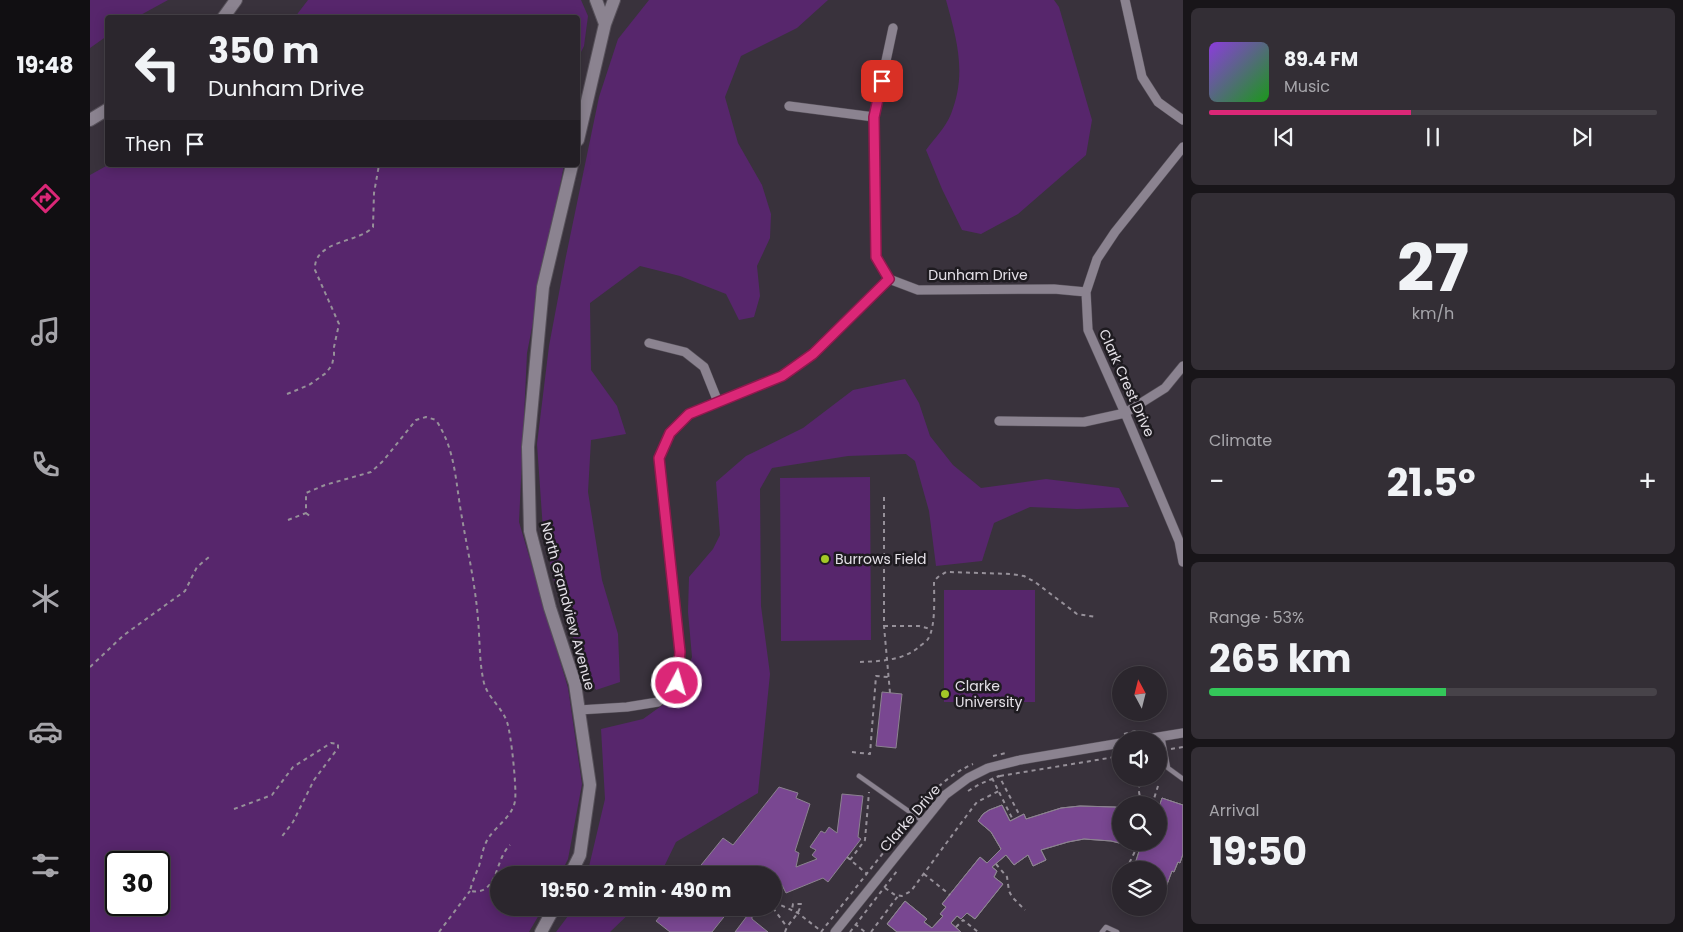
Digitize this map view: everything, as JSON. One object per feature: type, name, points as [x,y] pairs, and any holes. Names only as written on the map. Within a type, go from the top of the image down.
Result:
[{"type":"street","points":[[225,15],[236,0]]},
{"type":"street","points":[[596,0],[605,24]]},
{"type":"street","points":[[580,131],[605,24],[614,0]]},
{"type":"street","points":[[1125,0],[1142,77],[1158,102],[1183,120]]},
{"type":"street","points":[[579,710],[627,707],[658,702],[677,683],[680,652],[659,458],[670,433],[689,414],[782,376],[813,354],[889,279],[876,257],[874,117],[893,28]]},
{"type":"street","points":[[789,106],[874,117]]},
{"type":"street","points":[[90,120],[105,111]]},
{"type":"street","name":"Clark Crest Drive","points":[[1183,147],[1115,232],[1097,259],[1086,292],[1088,330],[1180,541],[1183,562]]},
{"type":"street","name":"North Grandview Avenue","points":[[572,167],[543,287],[528,447],[530,531],[550,608],[575,684],[590,785],[580,855],[574,866]]},
{"type":"street","name":"Dunham Drive","points":[[889,279],[918,290],[1054,289],[1086,292]]},
{"type":"street","points":[[649,343],[685,352],[704,367],[718,402]]},
{"type":"street","points":[[999,421],[1084,422],[1125,413],[1165,388],[1183,366]]},
{"type":"street","points":[[1167,735],[1183,733]]},
{"type":"street","name":"Clarke Drive","points":[[835,932],[946,795],[968,778],[988,768],[1112,741]]},
{"type":"street","points":[[541,932],[550,916]]},
{"type":"lane","points":[[1167,763],[1168,768],[1183,779]]},
{"type":"lane","points":[[859,776],[924,822]]},
{"type":"lane","points":[[1102,932],[1106,927],[1117,932]]},
{"type":"path","points":[[287,394],[319,379],[332,365],[339,324],[315,270],[314,262],[329,247],[368,232],[374,227],[374,193],[379,167]]},
{"type":"path","points":[[306,513],[306,493],[371,472],[383,461],[416,420],[426,417],[436,420],[443,430],[454,462],[464,533],[474,578],[484,683],[488,694],[498,706],[507,722],[516,790],[515,802],[511,812],[489,838],[482,851],[470,891],[439,932]]},
{"type":"path","points":[[884,497],[884,626],[890,693]]},
{"type":"path","points":[[306,513],[312,518]]},
{"type":"path","points":[[288,520],[306,513]]},
{"type":"path","points":[[90,667],[124,635],[185,591],[197,567],[209,557]]},
{"type":"path","points":[[860,662],[886,661],[914,651],[928,640],[931,629],[934,582],[942,573],[946,572],[1024,576],[1035,582],[1077,614],[1096,617]]},
{"type":"path","points":[[884,626],[918,626],[931,629]]},
{"type":"path","points":[[852,752],[870,754],[876,676],[888,678]]},
{"type":"path","points":[[234,809],[272,795],[293,767],[330,743],[338,744],[338,748],[314,780],[293,822],[280,839]]},
{"type":"path","points":[[992,757],[1010,752]]},
{"type":"path","points":[[968,791],[999,776],[1112,757]]},
{"type":"path","points":[[782,906],[798,913],[821,932],[936,788],[962,769],[976,762]]},
{"type":"path","points":[[999,776],[1020,816]]},
{"type":"path","points":[[992,778],[1013,820]]},
{"type":"path","points":[[850,860],[865,840],[870,784]]},
{"type":"path","points":[[1155,796],[1158,786]]},
{"type":"path","points":[[885,888],[902,896],[911,891],[973,807],[978,802],[998,791]]},
{"type":"path","points":[[470,891],[485,890],[493,882],[501,856],[510,845]]},
{"type":"path","points":[[847,857],[867,874]]},
{"type":"path","points":[[996,864],[1007,877],[1012,897],[1025,910]]},
{"type":"path","points":[[850,932],[901,866]]},
{"type":"path","points":[[924,874],[950,895]]},
{"type":"path","points":[[871,932],[898,895]]},
{"type":"path","points":[[785,932],[798,913],[801,904],[793,904],[792,910]]},
{"type":"path","points":[[779,916],[787,927]]},
{"type":"path","points":[[956,927],[963,920],[978,932]]},
{"type":"shaded area","points":[[90,0],[168,0],[141,15],[105,15],[105,37],[90,48]]},
{"type":"shaded area","points":[[308,0],[581,0],[588,16],[584,46],[580,54],[580,15],[297,15]]},
{"type":"shaded area","points":[[649,0],[828,0],[797,28],[741,56],[725,97],[738,143],[762,185],[771,214],[770,238],[757,266],[760,296],[754,317],[739,320],[726,294],[680,276],[640,266],[590,303],[591,370],[617,406],[626,434],[591,440],[588,492],[602,580],[618,634],[620,682],[596,690],[585,672],[554,581],[543,530],[537,444],[549,346],[599,97],[618,39]]},
{"type":"shaded area","points":[[946,0],[1054,0],[1059,7],[1092,120],[1086,155],[1018,214],[981,234],[962,230],[926,150],[949,119],[959,85],[957,43]]},
{"type":"shaded area","points":[[105,167],[564,167],[527,353],[519,522],[568,688],[582,784],[568,859],[564,866],[490,866],[490,916],[538,916],[529,932],[90,932],[90,175]]},
{"type":"shaded area","points":[[905,379],[919,403],[930,436],[953,465],[981,488],[1046,479],[1119,488],[1129,507],[1077,509],[1030,507],[994,523],[982,561],[936,566],[929,511],[915,461],[906,454],[848,456],[772,468],[760,489],[761,606],[770,674],[758,793],[676,842],[664,866],[589,866],[605,799],[601,729],[643,719],[678,694],[692,657],[688,612],[689,577],[713,549],[720,535],[716,482],[746,456],[803,428],[853,390]]},
{"type":"shaded area","name":"Burrows Field","points":[[870,477],[871,640],[781,641],[780,478]]},
{"type":"shaded area","points":[[944,590],[1035,590],[1035,702],[944,702]]},
{"type":"shaded area","points":[[568,916],[627,916],[610,932],[556,932]]},
{"type":"building","points":[[882,692],[902,694],[896,748],[876,746]]},
{"type":"building","points":[[779,787],[798,793],[796,798],[810,804],[795,851],[799,853],[796,867],[817,859],[812,855],[816,850],[810,847],[821,831],[825,833],[829,827],[837,833],[842,794],[863,796],[858,837],[861,839],[828,882],[823,878],[786,893],[782,885],[782,866],[700,866],[723,838],[733,845]]},
{"type":"building","points":[[1167,800],[1183,805],[1183,854],[1180,863],[1178,862],[1174,872],[1172,871],[1167,884],[1167,861],[1136,861],[1139,851],[1167,851]]},
{"type":"building","points":[[1167,800],[1183,805],[1183,854],[1180,863],[1178,862],[1174,872],[1172,871],[1167,884],[1167,861],[1136,861],[1139,851],[1167,851]]},
{"type":"building","points":[[1002,805],[1010,821],[1024,814],[1026,819],[1061,808],[1080,806],[1112,807],[1112,841],[1084,839],[1041,850],[1046,860],[1033,866],[1028,855],[1014,865],[1006,855],[992,867],[997,871],[994,877],[1003,884],[975,919],[967,913],[961,919],[957,916],[951,923],[961,932],[897,932],[887,924],[905,901],[927,919],[924,922],[932,928],[943,916],[940,914],[946,907],[942,904],[980,857],[987,863],[1001,849],[991,832],[978,821],[989,810]]},
{"type":"building","points":[[1002,805],[1010,821],[1024,814],[1026,819],[1061,808],[1080,806],[1112,807],[1112,841],[1084,839],[1041,850],[1046,860],[1033,866],[1028,855],[1014,865],[1006,855],[992,867],[997,871],[994,877],[1003,884],[975,919],[967,913],[961,919],[957,916],[951,923],[961,932],[897,932],[887,924],[905,901],[927,919],[924,922],[932,928],[943,916],[940,914],[946,907],[942,904],[980,857],[987,863],[1001,849],[991,832],[978,821],[989,810]]},
{"type":"building","points":[[660,916],[725,916],[712,932],[670,932],[656,921]]},
{"type":"building","points":[[747,916],[752,916],[752,919],[768,932],[735,932]]},
{"type":"place","name":"Burrows Field","points":[[825,559]]},
{"type":"place","name":"Clarke University","points":[[945,694]]},
{"type":"route","points":[[677,683],[680,652],[659,458],[670,433],[689,414],[782,376],[813,354],[889,279],[876,257],[874,117],[882,81]]}]
